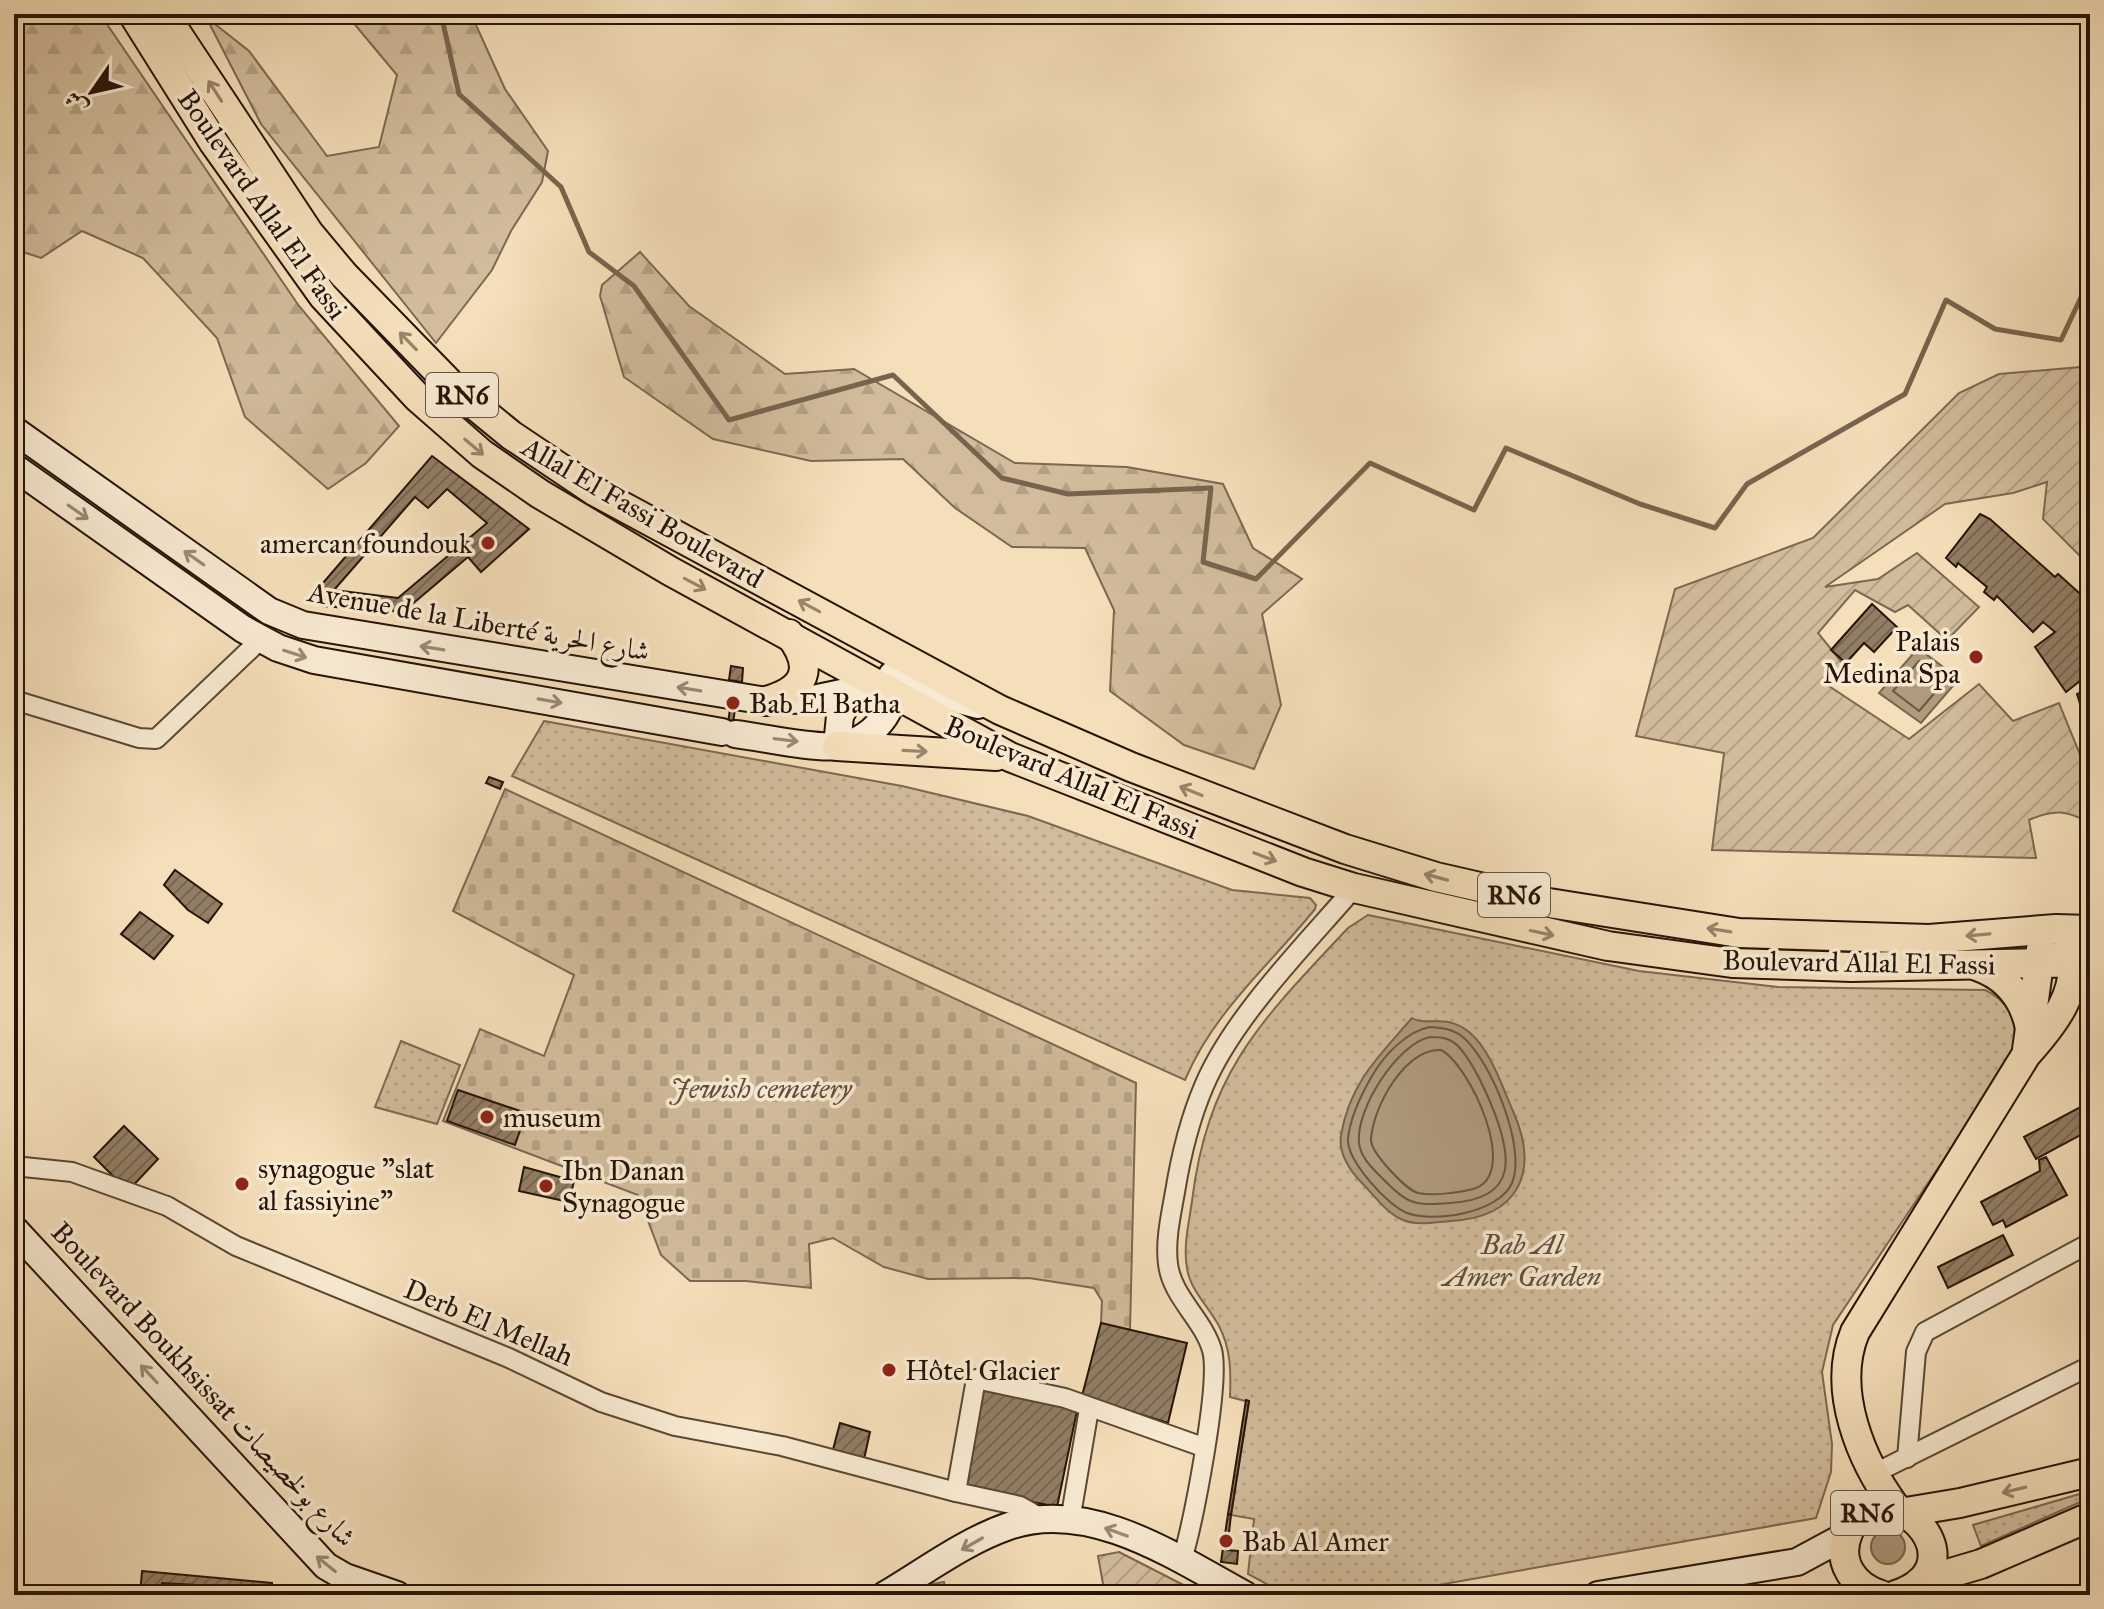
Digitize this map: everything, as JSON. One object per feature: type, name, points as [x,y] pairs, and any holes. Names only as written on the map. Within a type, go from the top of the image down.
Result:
[{"type":"main road","name":"Boulevard Allal El Fassi","points":[[133,14],[214,143],[323,296],[418,398],[482,454],[540,494],[670,571],[1010,757],[1303,872],[1354,888],[1553,935],[1732,963],[1852,967],[2082,962]]},
{"type":"main road","name":"Allal El Fassi Boulevard","points":[[164,14],[309,233],[344,275],[442,377],[511,435],[564,472],[663,530],[878,643]]},
{"type":"main road","points":[[418,398],[442,377]]},
{"type":"main road","name":"Avenue de la Liberté شارع الحرية","points":[[14,430],[260,605],[291,622],[343,634],[766,701],[813,699],[879,688],[1000,710]]},
{"type":"main road","points":[[14,467],[260,640],[314,660],[729,733],[837,746],[1010,757]]},
{"type":"main road","points":[[766,701],[791,691],[803,678],[801,653],[788,634]]},
{"type":"main road","name":"Boulevard Allal El Fassi","points":[[878,643],[1000,710],[1131,767],[1345,849],[1436,877],[1549,903],[1739,933],[1929,939],[2056,929],[2090,930]]},
{"type":"main road","points":[[837,746],[881,722],[878,643]]},
{"type":"main road","points":[[837,746],[840,716],[879,688]]},
{"type":"main road","points":[[2056,929],[2082,962]]},
{"type":"main road","name":"RN6","points":[[2028,1042],[2037,964],[2041,949],[2056,929]]},
{"type":"main road","name":"RN6","points":[[1911,1591],[1931,1557],[1931,1543],[1917,1519],[1901,1510],[1871,1475],[1847,1397],[1848,1349],[1855,1332],[2028,1042],[2058,1014],[2082,962]]},
{"type":"main road","points":[[1972,965],[2001,977],[2013,990],[2028,1015],[2028,1042]]},
{"type":"main road","name":"Boulevard Boukhsissat شارع بولخصيصات","points":[[14,1229],[326,1566],[345,1577],[397,1595]]},
{"type":"main road","points":[[1901,1510],[1960,1503],[2090,1472]]},
{"type":"main road","name":"RN6","points":[[1863,1587],[1845,1563],[1851,1528],[1871,1475]]},
{"type":"main road","name":"RN6","points":[[1851,1528],[1866,1513],[1901,1510]]},
{"type":"main road","points":[[1911,1591],[2090,1517]]},
{"type":"main road","points":[[885,1595],[983,1537],[1016,1524],[1058,1520],[1112,1529],[1182,1560],[1245,1595]]},
{"type":"main road","points":[[1797,1562],[1851,1528]]},
{"type":"main road","points":[[1598,1595],[1797,1562],[1832,1568],[1863,1587]]},
{"type":"street","points":[[14,700],[139,738],[156,739],[260,640]]},
{"type":"street","points":[[1182,1560],[1192,1528],[1213,1359],[1209,1343],[1177,1292],[1168,1261],[1169,1225],[1184,1140],[1205,1083],[1238,1030],[1275,979],[1354,888]]},
{"type":"street","name":"Derb El Mellah","points":[[14,1166],[72,1172],[167,1206],[236,1246],[509,1358],[601,1402],[675,1426],[782,1446],[883,1474],[1020,1506],[1058,1520]]},
{"type":"street","points":[[1907,1458],[1916,1352],[1925,1332],[2090,1243]]},
{"type":"street","points":[[1871,1475],[2090,1366]]},
{"type":"street","points":[[956,1492],[975,1379],[1065,1398],[1203,1447]]},
{"type":"street","points":[[1058,1520],[1089,1409]]},
{"type":"green space","points":[[14,14],[100,14],[299,306],[399,426],[366,463],[328,489],[245,417],[217,338],[143,258],[82,231],[41,258],[14,249]]},
{"type":"green space","points":[[346,14],[471,14],[505,89],[548,151],[542,182],[511,231],[492,270],[436,343],[261,124],[206,17],[249,51],[327,156],[379,147],[397,75]]},
{"type":"green space","points":[[640,252],[689,306],[785,374],[854,369],[1015,463],[1127,467],[1223,484],[1253,548],[1302,579],[1262,614],[1281,705],[1254,769],[1184,745],[1110,691],[1114,610],[1085,548],[1012,547],[955,508],[903,459],[811,461],[713,439],[624,377],[600,296],[602,285]]},
{"type":"green space","points":[[2090,361],[2090,566],[2043,519],[2047,482],[2013,493],[1945,504],[1825,587],[1878,579],[1917,553],[1979,607],[1947,640],[1908,605],[1895,612],[1855,590],[1818,633],[1844,665],[1829,686],[1909,739],[1979,684],[2013,721],[2059,703],[2090,779],[2090,823],[2060,812],[2029,820],[2036,858],[1712,850],[1724,753],[1636,736],[1675,589],[1813,538],[1959,393],[1999,374],[2081,367]]},
{"type":"green space","points":[[544,721],[902,786],[1028,816],[1232,890],[1310,898],[1316,905],[1211,1032],[1185,1080],[512,776]]},
{"type":"green space","name":"Jewish cemetery","points":[[505,789],[1136,1083],[1130,1330],[1101,1323],[1102,1301],[1094,1288],[1029,1278],[928,1279],[884,1267],[833,1238],[809,1244],[811,1288],[746,1281],[690,1281],[661,1255],[638,1195],[443,1121],[480,1029],[544,1056],[574,975],[453,911]]},
{"type":"green space","name":"Bab Al Amer Garden","points":[[1368,915],[1639,971],[1778,987],[1985,990],[2003,1003],[2015,1031],[2009,1062],[1833,1325],[1822,1372],[1832,1444],[1831,1472],[1816,1518],[1382,1595],[1287,1595],[1248,1574],[1254,1519],[1231,1515],[1249,1402],[1230,1397],[1226,1343],[1219,1326],[1192,1284],[1186,1260],[1187,1234],[1200,1155],[1211,1116],[1244,1050],[1318,960],[1348,928]]},
{"type":"green space","points":[[401,1041],[460,1065],[437,1124],[375,1107]]},
{"type":"green space","points":[[2083,1493],[2085,1500],[1981,1546],[1973,1525]]},
{"type":"green space","points":[[1119,1552],[1203,1595],[1105,1595],[1098,1556]]},
{"type":"green space","points":[[944,1582],[946,1595],[916,1595],[932,1584]]},
{"type":"green space","points":[[162,1583],[251,1588],[251,1595],[162,1595]]},
{"type":"water","points":[[1918,648],[1959,679],[1921,723],[1879,693]]},
{"type":"water","points":[[1412,1018],[1452,1023],[1461,1026],[1476,1039],[1495,1068],[1521,1133],[1523,1172],[1518,1187],[1508,1201],[1474,1218],[1427,1223],[1403,1220],[1376,1198],[1353,1173],[1343,1155],[1341,1135],[1345,1116],[1359,1084]]},
{"type":"water","points":[[1888,1530],[1900,1535],[1905,1547],[1900,1559],[1888,1564],[1876,1559],[1871,1547],[1876,1535]]},
{"type":"building","name":"amercan foundouk","points":[[432,456],[529,529],[481,572],[468,557],[403,612],[322,606],[317,590]],"holes":[[[447,489],[487,523],[398,598],[334,590],[415,497],[428,508]]]},
{"type":"building","points":[[1980,514],[1990,519],[2055,577],[2058,574],[2087,600],[2090,598],[2090,688],[2085,677],[2066,692],[2035,647],[2055,632],[2043,622],[2033,632],[1997,596],[1994,600],[1984,592],[1987,587],[1958,563],[1956,567],[1946,558]]},
{"type":"building","points":[[1872,604],[1897,627],[1874,652],[1864,643],[1846,663],[1831,650]]},
{"type":"building","points":[[731,666],[743,668],[742,682],[729,680]]},
{"type":"building","name":"Bab El Batha","points":[[733,681],[738,682],[733,725],[728,725]]},
{"type":"building","points":[[2090,688],[2090,714],[2086,705],[2081,707],[2077,694]]},
{"type":"building","points":[[489,777],[503,782],[500,789],[486,783]]},
{"type":"building","points":[[175,870],[222,904],[208,923],[188,910],[164,885]]},
{"type":"building","points":[[140,912],[173,936],[154,959],[121,934]]},
{"type":"building","name":"museum","points":[[458,1090],[526,1113],[515,1145],[447,1121]]},
{"type":"building","points":[[2090,1102],[2090,1130],[2036,1159],[2024,1137]]},
{"type":"building","points":[[124,1126],[158,1159],[128,1191],[94,1157]]},
{"type":"building","points":[[2046,1157],[2067,1195],[2006,1227],[2003,1220],[1993,1225],[1981,1202],[2040,1171],[2039,1160]]},
{"type":"building","name":"Ibn Danan Synagogue","points":[[524,1167],[574,1181],[569,1202],[519,1191]]},
{"type":"building","points":[[2003,1235],[2013,1255],[1948,1288],[1938,1267]]},
{"type":"building","points":[[1101,1323],[1187,1343],[1168,1423],[1082,1396]]},
{"type":"building","points":[[981,1381],[1078,1406],[1057,1507],[961,1487]]},
{"type":"building","points":[[1246,1400],[1249,1401],[1231,1515],[1228,1514]]},
{"type":"building","points":[[840,1423],[870,1432],[863,1464],[831,1457]]},
{"type":"building","name":"Bab Al Amer","points":[[1228,1514],[1231,1515],[1227,1550],[1238,1551],[1237,1564],[1221,1562]]},
{"type":"building","points":[[142,1571],[272,1583],[273,1595],[251,1595],[251,1588],[162,1583],[161,1595],[140,1595]]},
{"type":"building","points":[[286,1594],[338,1595],[286,1595]]},
{"type":"waterway","points":[[441,14],[459,94],[561,187],[589,252],[634,286],[729,420],[893,375],[1002,478],[1068,494],[1211,488],[1203,562],[1256,579],[1370,463],[1474,510],[1506,448],[1640,504],[1715,528],[1747,484],[1905,394],[1946,300],[1995,329],[2061,340],[2090,278]]},
{"type":"place","name":"amercan foundouk","points":[[488,543]]},
{"type":"place","name":"Palais Medina Spa","points":[[1976,657]]},
{"type":"place","name":"Bab El Batha","points":[[733,703]]},
{"type":"place","name":"museum","points":[[487,1117]]},
{"type":"place","name":"synagogue \"slat al fassiyine\"","points":[[242,1184]]},
{"type":"place","name":"Ibn Danan Synagogue","points":[[546,1186]]},
{"type":"place","name":"Hôtel Glacier","points":[[889,1370]]},
{"type":"place","name":"Bab Al Amer","points":[[1226,1541]]}]
